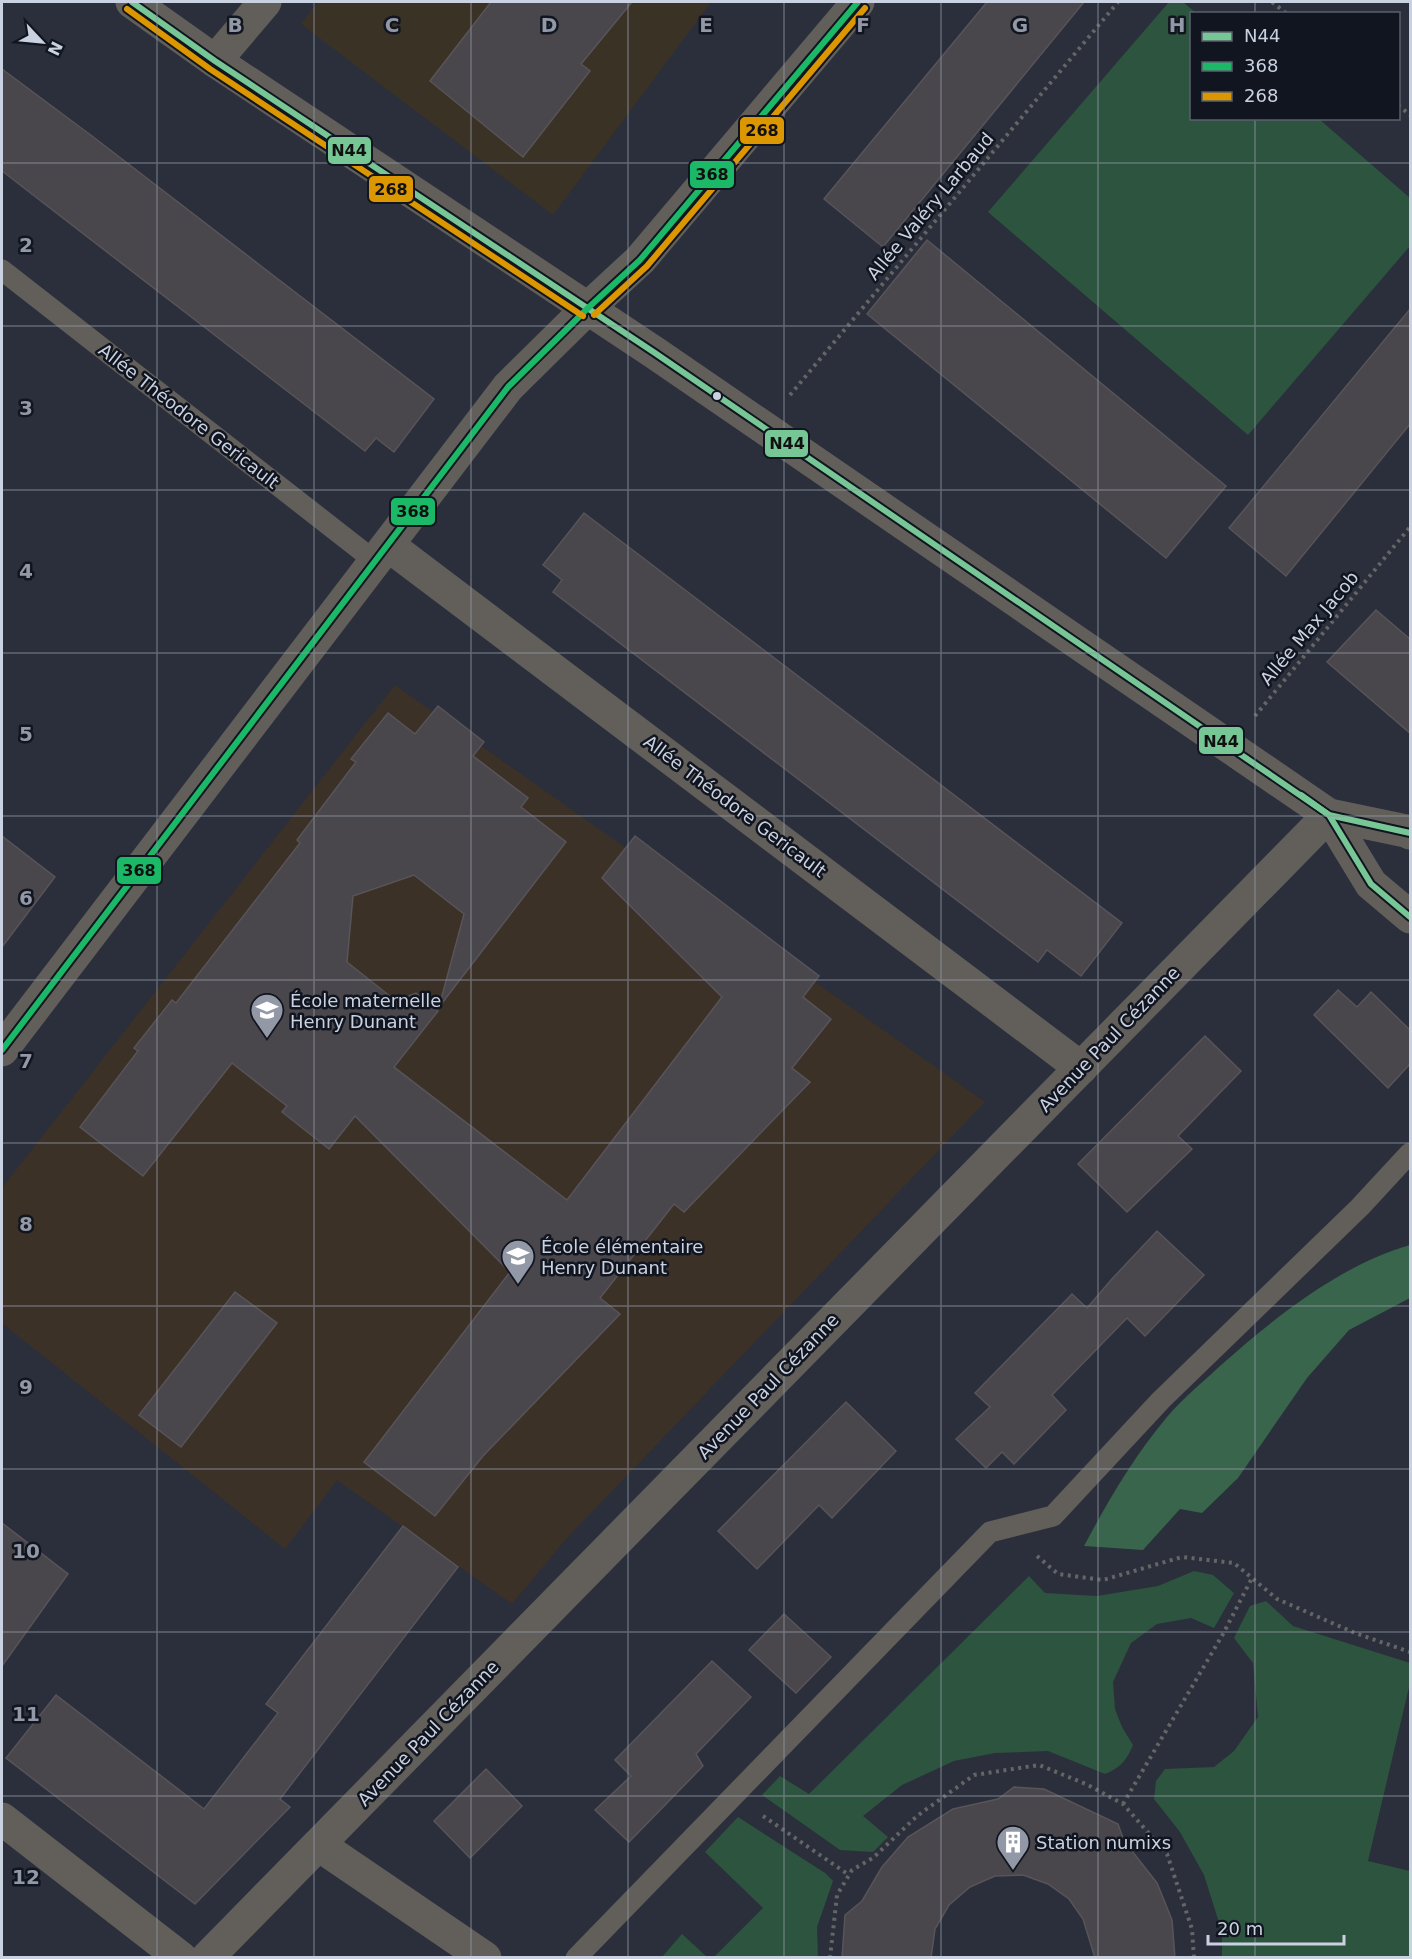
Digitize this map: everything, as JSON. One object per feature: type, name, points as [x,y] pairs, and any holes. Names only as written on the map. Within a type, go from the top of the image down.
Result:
[{"type":"street","points":[[132,2],[215,60],[588,308],[1329,815],[1410,833]]},
{"type":"street","points":[[215,60],[264,2]]},
{"type":"street","points":[[2,1050],[508,387],[640,260],[858,2]]},
{"type":"street","name":"Allée Théodore Gericault","points":[[382,554],[1081,1068]]},
{"type":"street","points":[[1329,815],[1371,884],[1410,917]]},
{"type":"street","name":"Avenue Paul Cézanne","points":[[207,1958],[1329,815]]},
{"type":"street","points":[[2,1819],[182,1958]]},
{"type":"street","points":[[319,1845],[485,1958]]},
{"type":"lane","name":"Allée Théodore Gericault","points":[[2,270],[382,554]]},
{"type":"lane","points":[[576,1958],[990,1532],[1053,1516],[1161,1400],[1360,1207],[1410,1153]]},
{"type":"path","name":"Allée Valéry Larbaud","points":[[763,428],[1118,2]]},
{"type":"path","points":[[1272,2],[1284,12]]},
{"type":"path","name":"Allée Max Jacob","points":[[1229,747],[1410,527]]},
{"type":"path","points":[[1004,1528],[1058,1574],[1103,1580],[1182,1557],[1234,1563],[1277,1599],[1354,1633],[1410,1652]]},
{"type":"path","points":[[1123,1804],[1223,1634],[1252,1578]]},
{"type":"path","points":[[830,1958],[837,1895],[852,1870],[873,1858],[917,1816],[974,1775],[1039,1765],[1086,1784],[1123,1804],[1167,1854],[1191,1929],[1194,1958]]},
{"type":"path","points":[[733,1796],[849,1875]]},
{"type":"shaded area","points":[[318,2],[711,2],[553,215],[301,24]]},
{"type":"shaded area","name":"École élémentaire Henry Dunant","points":[[395,685],[985,1102],[568,1537],[512,1604],[337,1480],[285,1549],[2,1323],[2,1188]]},
{"type":"green space","points":[[1169,2],[1183,2],[1195,12],[1190,12],[1190,120],[1320,120],[1410,198],[1410,246],[1248,435],[988,212]]},
{"type":"green space","points":[[1410,1245],[1410,1298],[1349,1330],[1307,1378],[1238,1478],[1202,1513],[1180,1509],[1143,1550],[1084,1546],[1143,1447],[1180,1403],[1220,1366],[1285,1312],[1333,1279],[1384,1254]]},
{"type":"green space","points":[[1194,1571],[1213,1575],[1234,1593],[1214,1628],[1191,1618],[1157,1624],[1131,1643],[1113,1682],[1115,1709],[1133,1745],[1122,1763],[1110,1772],[1105,1774],[1048,1751],[995,1753],[954,1761],[902,1785],[863,1816],[888,1837],[873,1852],[840,1850],[762,1795],[780,1776],[809,1794],[1029,1576],[1045,1593],[1097,1596],[1158,1586]]},
{"type":"green space","points":[[1266,1601],[1293,1626],[1410,1663],[1410,1683],[1368,1861],[1410,1871],[1410,1957],[1222,1957],[1222,1932],[1204,1875],[1180,1832],[1154,1799],[1156,1781],[1165,1769],[1214,1767],[1234,1751],[1258,1717],[1253,1663],[1234,1638],[1250,1606]]},
{"type":"green space","points":[[738,1817],[825,1873],[833,1881],[817,1927],[818,1957],[714,1957],[763,1908],[705,1852]]},
{"type":"green space","points":[[682,1934],[707,1957],[662,1957]]},
{"type":"building","points":[[491,2],[632,2],[581,64],[590,71],[523,157],[430,81]]},
{"type":"building","points":[[987,2],[1084,2],[883,247],[824,199]]},
{"type":"building","points":[[2,69],[434,399],[394,452],[376,438],[365,451],[2,171]]},
{"type":"building","points":[[927,240],[1226,486],[1166,558],[867,314]]},
{"type":"building","points":[[1410,309],[1410,424],[1286,576],[1229,528]]},
{"type":"building","points":[[584,513],[1122,923],[1081,976],[1047,950],[1038,962],[553,592],[562,580],[543,565]]},
{"type":"building","points":[[1376,610],[1410,639],[1410,733],[1327,662]]},
{"type":"building","points":[[438,706],[484,742],[473,756],[528,798],[521,807],[566,842],[439,1007],[464,914],[414,875],[353,896],[347,962],[396,1001],[416,993],[438,1011],[394,1067],[567,1200],[722,997],[602,878],[635,836],[819,976],[803,997],[831,1019],[792,1068],[810,1082],[684,1212],[674,1204],[600,1298],[620,1314],[483,1456],[435,1516],[364,1462],[510,1272],[355,1116],[329,1149],[282,1112],[287,1106],[232,1063],[143,1176],[80,1127],[138,1051],[134,1048],[172,1000],[176,1003],[300,843],[297,840],[356,762],[351,759],[388,713],[415,734]]},
{"type":"building","points":[[2,836],[55,877],[2,947]]},
{"type":"building","points":[[1338,990],[1357,1007],[1371,992],[1410,1030],[1410,1064],[1388,1088],[1314,1015]]},
{"type":"building","points":[[1205,1036],[1241,1071],[1178,1136],[1192,1149],[1127,1212],[1078,1164]]},
{"type":"building","points":[[1157,1231],[1204,1275],[1145,1336],[1127,1318],[1052,1395],[1066,1410],[1014,1464],[1002,1452],[986,1468],[956,1439],[990,1407],[975,1393],[1072,1294],[1087,1308]]},
{"type":"building","points":[[235,1292],[277,1323],[181,1447],[139,1415]]},
{"type":"building","points":[[846,1402],[896,1451],[832,1518],[819,1505],[757,1569],[718,1531]]},
{"type":"building","points":[[2,1523],[68,1574],[2,1666]]},
{"type":"building","points":[[403,1526],[458,1567],[280,1799],[290,1807],[195,1904],[6,1758],[56,1695],[204,1809],[278,1713],[266,1704]]},
{"type":"building","points":[[784,1614],[831,1657],[796,1693],[749,1650]]},
{"type":"building","points":[[712,1661],[751,1697],[696,1754],[703,1766],[629,1842],[595,1810],[631,1776],[615,1760]]},
{"type":"building","points":[[486,1769],[522,1806],[470,1858],[434,1821]]},
{"type":"building","name":"Station numixs","points":[[1014,1787],[1044,1789],[1118,1824],[1124,1841],[1157,1883],[1172,1920],[1175,1958],[1095,1958],[1083,1919],[1069,1899],[1048,1884],[1023,1875],[995,1876],[970,1887],[949,1905],[935,1929],[931,1958],[842,1958],[845,1915],[862,1901],[882,1867],[908,1837],[953,1809],[998,1799]]},
{"type":"transit line","name":"N44","points":[[132,2],[215,61],[655,353],[1329,815],[1371,884],[1410,917]]},
{"type":"transit line","name":"368","points":[[2,1050],[508,387],[640,260],[858,2]]},
{"type":"transit line","name":"268","points":[[594,315],[647,266],[865,8]]},
{"type":"transit line","name":"268","points":[[127,9],[210,69],[583,316]]},
{"type":"transit line","name":"N44","points":[[1301,795],[1329,815],[1410,833]]},
{"type":"place","name":"École maternelle Henry Dunant","points":[[267,1039]]},
{"type":"place","name":"École élémentaire Henry Dunant","points":[[518,1285]]},
{"type":"place","name":"Station numixs","points":[[1013,1871]]}]
